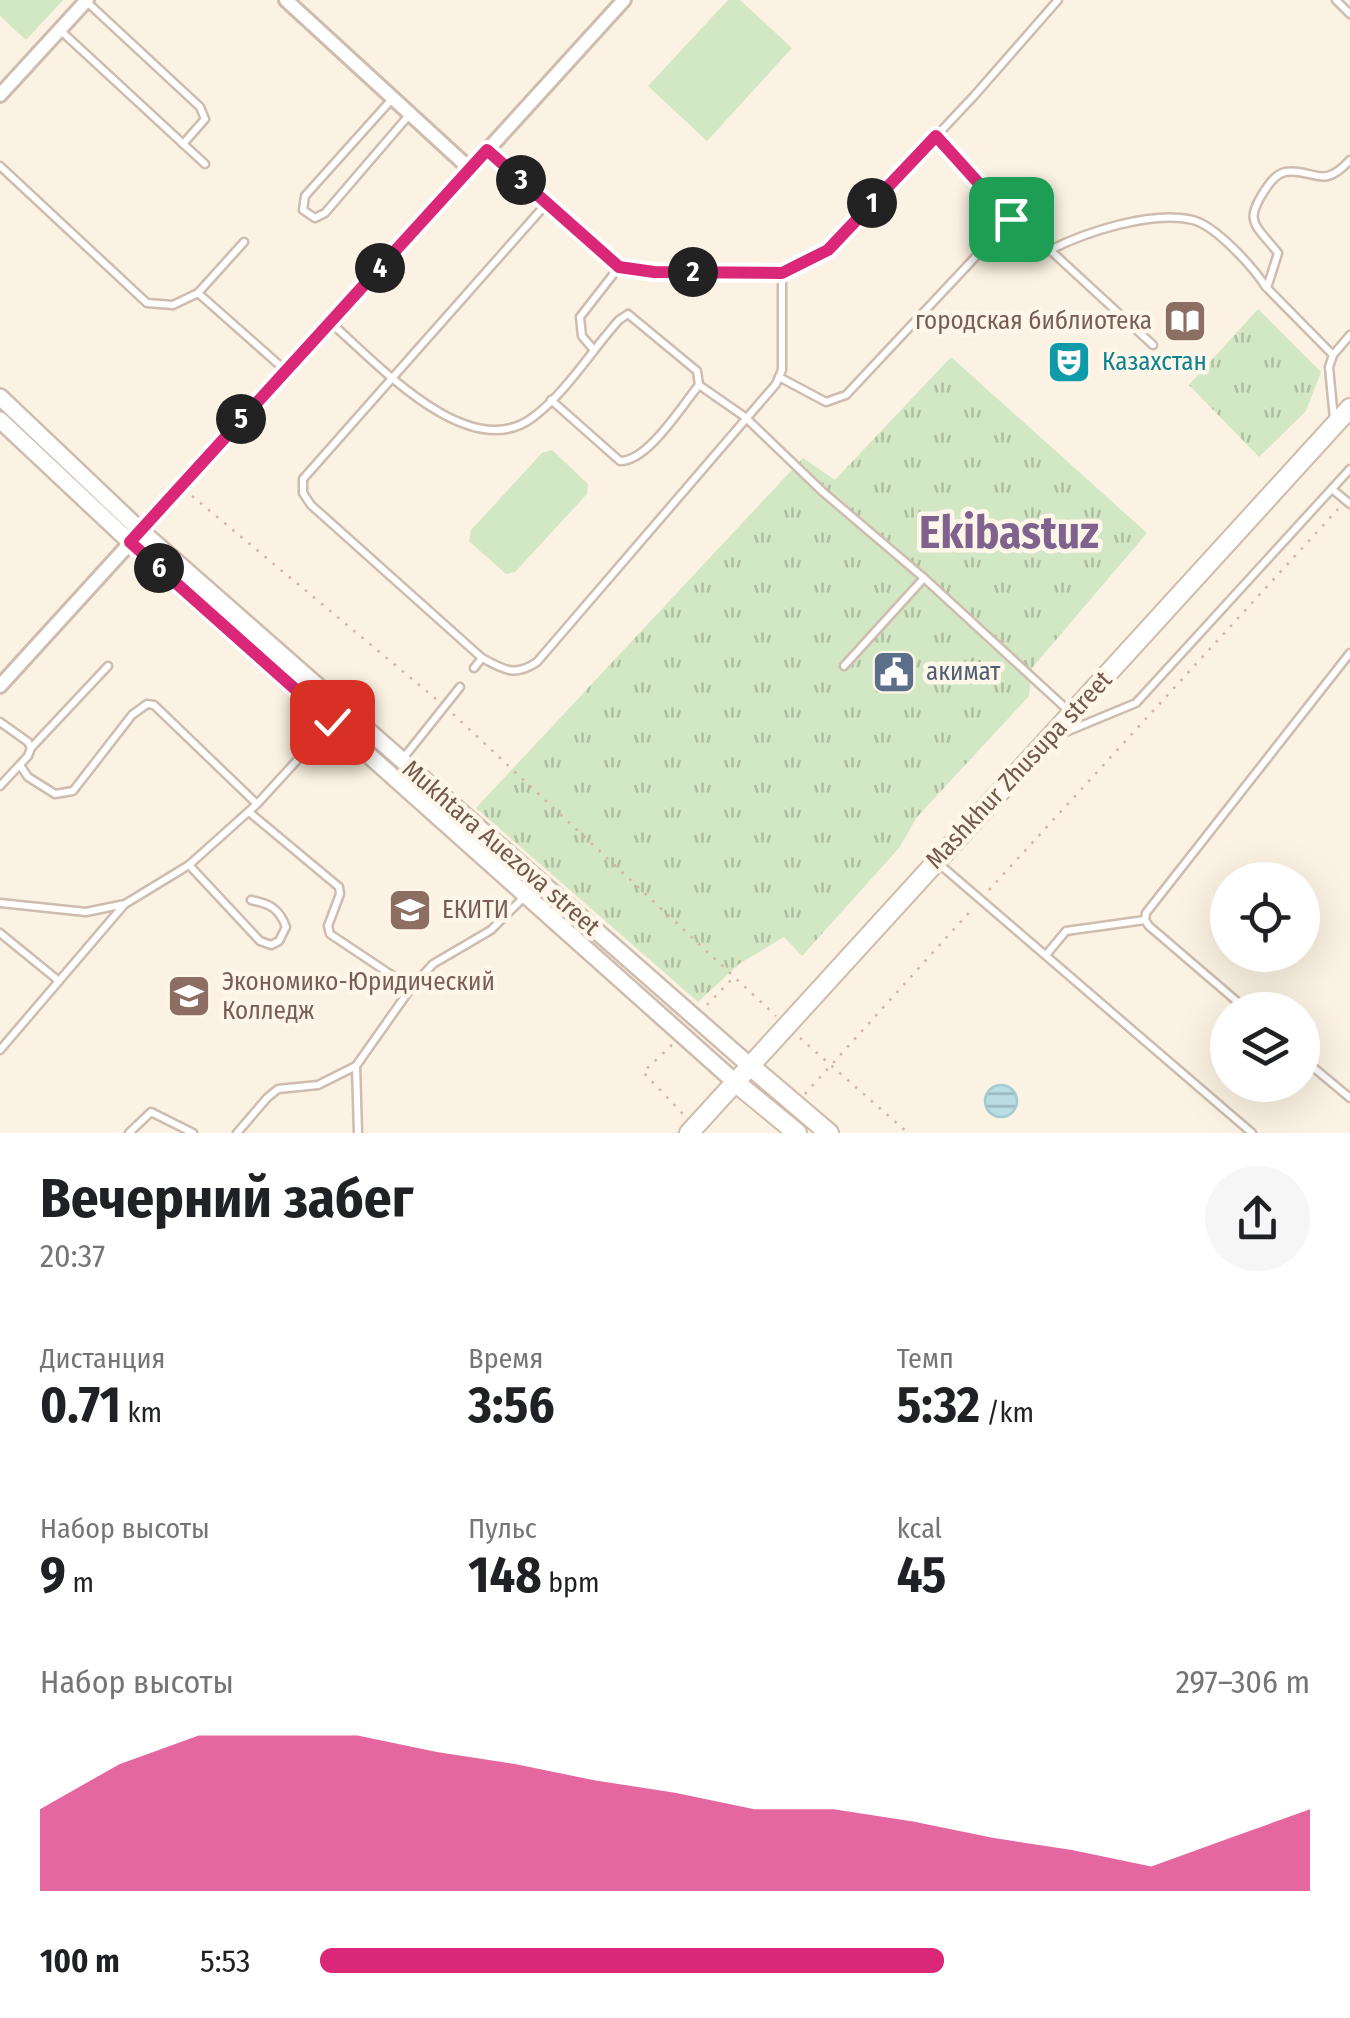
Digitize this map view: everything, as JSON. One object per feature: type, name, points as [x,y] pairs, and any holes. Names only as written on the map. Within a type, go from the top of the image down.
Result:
[{"type":"main road","name":"Mashkhur Zhusupa street","points":[[692,1130],[1350,408]]},
{"type":"main road","name":"Mukhtara Auezova street","points":[[749,1065],[829,1133]]},
{"type":"main road","name":"Mukhtara Auezova street","points":[[736,1082],[797,1133]]},
{"type":"street","points":[[0,95],[86,0]]},
{"type":"street","points":[[286,0],[470,169]]},
{"type":"street","points":[[0,686],[624,0]]},
{"type":"street","name":"Mukhtara Auezova street","points":[[0,396],[135,536]]},
{"type":"street","name":"Mukhtara Auezova street","points":[[0,420],[397,767],[749,1065]]},
{"type":"street","name":"Mukhtara Auezova street","points":[[397,767],[527,894],[736,1082]]},
{"type":"lane","points":[[86,0],[200,107],[205,119],[183,144]]},
{"type":"lane","points":[[487,150],[619,267],[654,272],[782,273],[828,250],[1058,0]]},
{"type":"lane","points":[[1336,0],[1350,14]]},
{"type":"lane","points":[[60,30],[206,164]]},
{"type":"lane","points":[[392,98],[304,196],[302,210],[315,218],[325,213],[410,114]]},
{"type":"lane","points":[[936,136],[1011,219],[1153,345]]},
{"type":"lane","points":[[1267,288],[1278,253],[1252,220],[1252,208],[1272,179],[1284,172],[1320,178],[1350,160]]},
{"type":"lane","points":[[0,166],[147,303],[173,305],[198,294],[244,242]]},
{"type":"lane","points":[[547,203],[303,479],[303,494],[311,505],[482,658],[510,673],[524,671],[536,662],[779,377],[782,273]]},
{"type":"lane","points":[[1050,250],[1079,236],[1120,225],[1166,218],[1192,220],[1208,227],[1236,252],[1334,354]]},
{"type":"lane","points":[[779,377],[826,402],[846,395],[1011,219]]},
{"type":"lane","points":[[593,349],[582,336],[580,316],[619,267]]},
{"type":"lane","points":[[198,294],[286,370]]},
{"type":"lane","points":[[330,322],[444,417],[478,431],[529,421],[628,314],[697,371],[698,386],[633,461],[620,461],[551,400]]},
{"type":"lane","points":[[1334,425],[1329,368],[1334,354],[1350,335]]},
{"type":"lane","points":[[698,386],[745,417],[823,492],[1072,713]]},
{"type":"lane","points":[[1046,740],[1136,704],[1350,469]]},
{"type":"lane","points":[[1332,489],[1348,503]]},
{"type":"lane","points":[[844,666],[924,578]]},
{"type":"lane","points":[[1145,920],[1146,913],[1350,653]]},
{"type":"lane","points":[[474,668],[482,658]]},
{"type":"lane","points":[[0,786],[108,666]]},
{"type":"lane","points":[[397,767],[460,687]]},
{"type":"lane","points":[[20,764],[28,777],[55,794],[73,791],[139,708],[154,705],[257,804]]},
{"type":"lane","points":[[0,903],[86,912],[125,904],[190,866],[257,804],[338,716]]},
{"type":"lane","points":[[0,722],[31,748]]},
{"type":"lane","points":[[248,812],[339,886],[340,894],[328,926],[330,934],[410,988]]},
{"type":"lane","points":[[936,861],[1252,1133]]},
{"type":"lane","points":[[190,866],[260,941],[270,946],[279,941],[286,927],[281,913],[270,904],[251,900]]},
{"type":"lane","points":[[237,1133],[278,1089],[318,1085],[356,1066],[410,988],[433,964],[491,930],[527,894]]},
{"type":"lane","points":[[0,1050],[125,904]]},
{"type":"lane","points":[[1046,955],[1066,931],[1145,920],[1227,992]]},
{"type":"lane","points":[[0,932],[59,981]]},
{"type":"lane","points":[[356,1066],[358,1133]]},
{"type":"lane","points":[[1320,1073],[1350,1098]]},
{"type":"lane","points":[[129,1133],[151,1112],[193,1133]]},
{"type":"path","points":[[180,486],[444,706],[785,1025],[908,1133]]},
{"type":"path","points":[[796,1104],[1348,503]]},
{"type":"path","points":[[643,1072],[692,1130]]},
{"type":"green space","points":[[0,0],[63,0],[26,40],[0,16]]},
{"type":"green space","points":[[728,0],[740,0],[792,48],[707,141],[648,86]]},
{"type":"green space","points":[[1258,309],[1321,372],[1306,411],[1259,457],[1189,385]]},
{"type":"green space","points":[[951,357],[1147,533],[1032,668],[1029,696],[917,817],[899,848],[802,956],[784,937],[739,964],[698,1002],[476,808],[803,458],[835,480]]},
{"type":"green space","points":[[552,450],[588,484],[587,494],[515,572],[506,574],[469,541],[471,530],[542,453]]},
{"type":"water","points":[[1001,1085],[1013,1089],[1017,1101],[1013,1113],[1001,1117],[989,1113],[985,1101],[989,1089]]},
{"type":"place","name":"городская библиотека","points":[[1185,321]]},
{"type":"place","name":"Казахстан","points":[[1069,362]]},
{"type":"place","name":"акимат","points":[[894,672]]},
{"type":"place","name":"ЕКИТИ","points":[[410,910]]},
{"type":"place","name":"Экономико-Юридический Колледж","points":[[189,996]]},
{"type":"district","name":"Ekibastuz","points":[[1009,533]]},
{"type":"route","points":[[332,722],[130,542],[487,150],[619,267],[654,272],[782,273],[810,262],[828,250],[936,136],[1011,219]]}]
